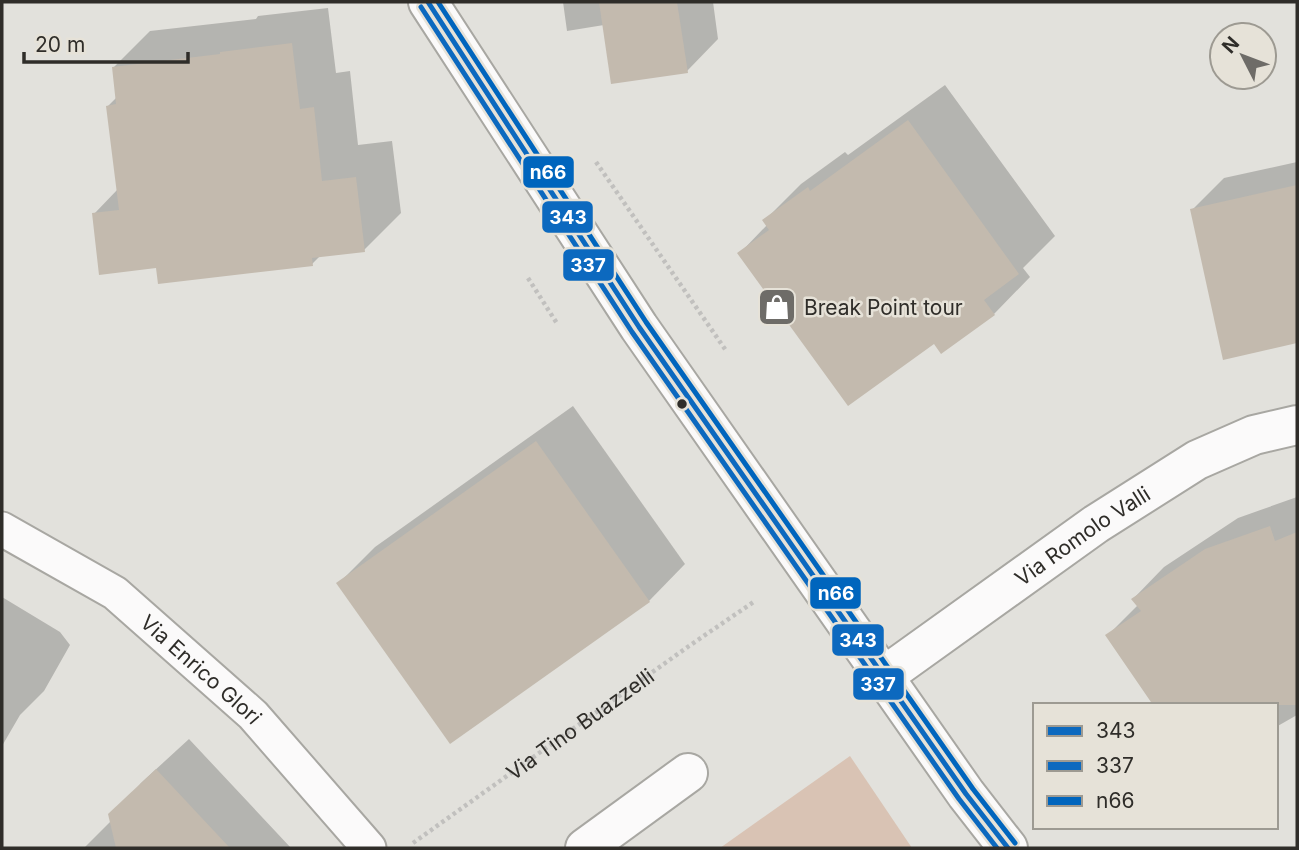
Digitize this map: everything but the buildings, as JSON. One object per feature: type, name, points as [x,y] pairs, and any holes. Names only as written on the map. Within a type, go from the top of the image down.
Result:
[{"type":"street","points":[[428,2],[639,327],[966,794],[1008,848]]},
{"type":"street","name":"Via Romolo Valli","points":[[884,676],[1096,524],[1198,460],[1254,435],[1297,425]]},
{"type":"street","points":[[585,848],[688,773]]},
{"type":"lane","name":"Via Enrico Glori","points":[[2,529],[115,593],[253,715],[369,848]]},
{"type":"path","points":[[596,162],[727,352]]},
{"type":"path","points":[[528,278],[558,325]]},
{"type":"path","name":"Via Tino Buazzelli","points":[[406,848],[755,601]]},
{"type":"shaded area","points":[[850,756],[912,848],[720,848]]},
{"type":"transit line","name":"343","points":[[428,2],[639,327],[966,794],[1008,848]]},
{"type":"transit line","name":"n66","points":[[438,2],[646,322],[973,789],[1015,843]]},
{"type":"transit line","name":"337","points":[[421,7],[632,332],[959,799],[997,848]]},
{"type":"place","name":"Break Point tour","points":[[777,307]]}]
